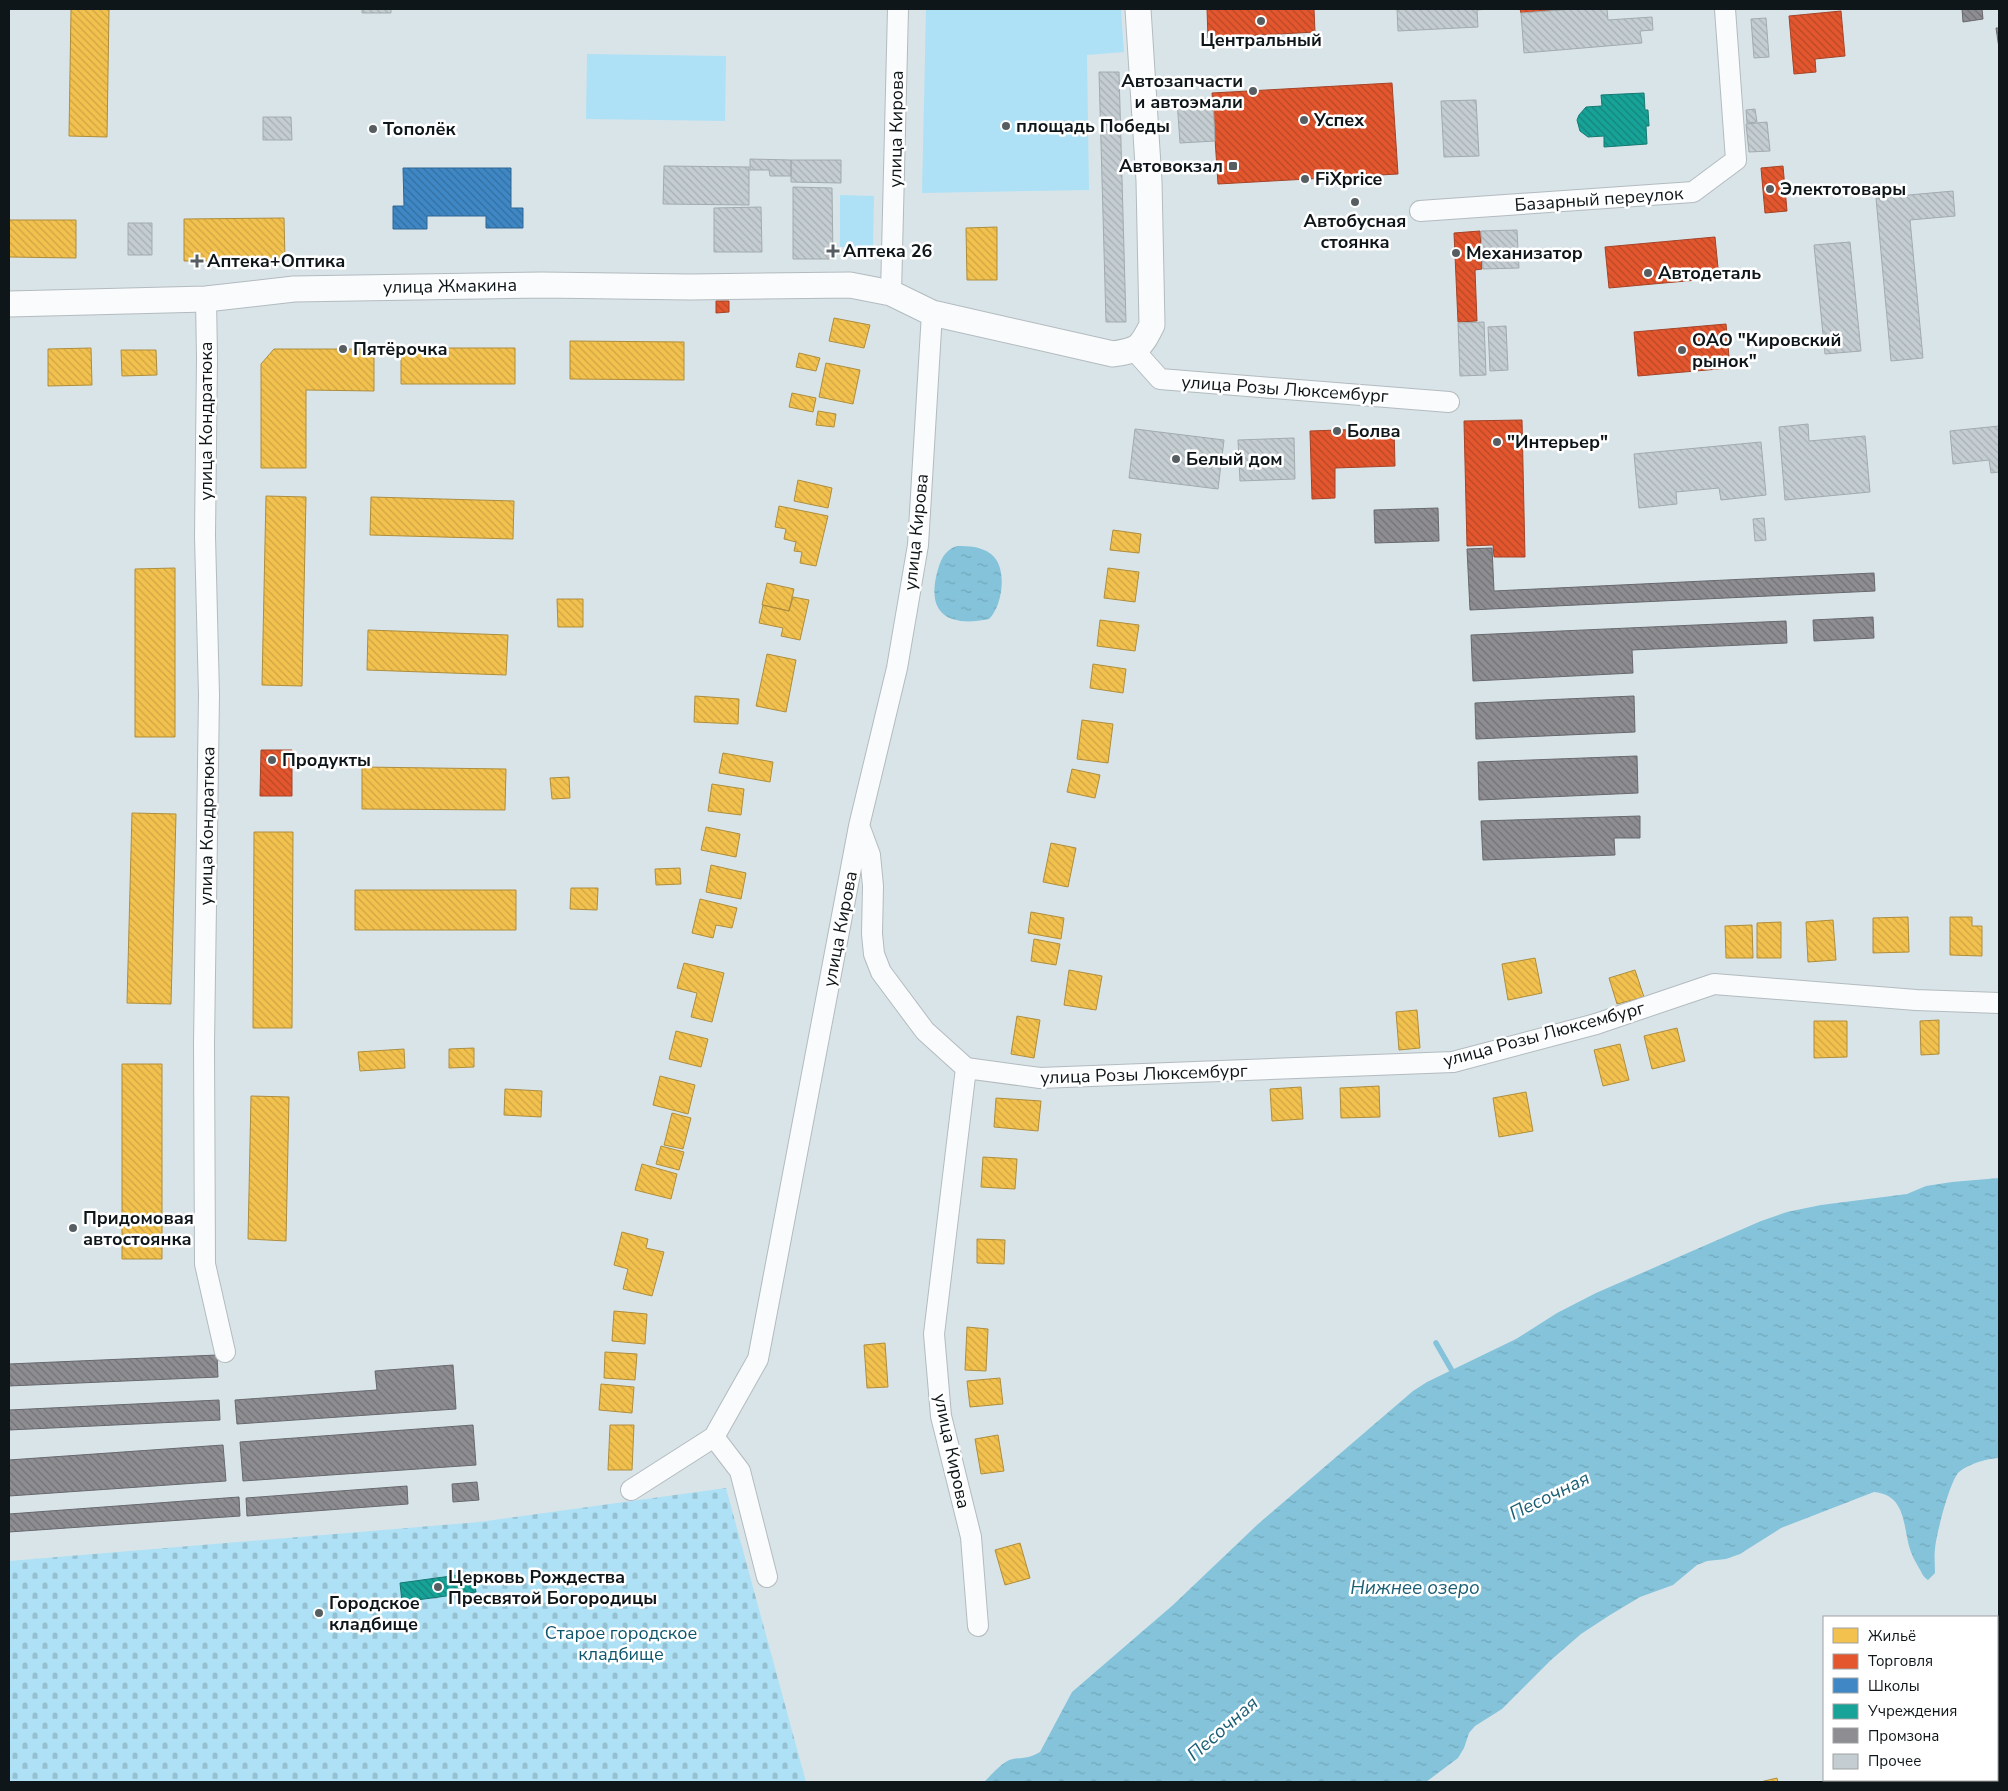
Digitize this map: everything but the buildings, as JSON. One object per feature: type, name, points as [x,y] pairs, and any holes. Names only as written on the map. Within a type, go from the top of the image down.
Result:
[{"type":"street","name":"улица Кирова","points":[[890,294],[898,9]]},
{"type":"street","points":[[890,294],[932,313],[1112,354],[1134,350],[1144,340],[1152,326],[1149,180],[1138,9]]},
{"type":"street","name":"Базарный переулок","points":[[1420,211],[1694,192],[1736,160],[1725,9]]},
{"type":"street","name":"улица Жмакина","points":[[9,304],[206,298],[294,289],[542,285],[690,287],[850,284],[890,294]]},
{"type":"street","name":"улица Кондратюка","points":[[206,298],[205,536],[209,695],[204,1044],[205,1264],[226,1352]]},
{"type":"street","name":"улица Кирова","points":[[631,1490],[714,1437],[758,1359],[860,826],[897,668],[918,545],[932,313]]},
{"type":"street","name":"улица Розы Люксембург","points":[[1134,350],[1160,379],[1449,402]]},
{"type":"street","points":[[860,826],[870,855],[873,886],[872,940],[874,954],[881,972],[925,1030],[966,1068]]},
{"type":"street","name":"улица Розы Люксембург","points":[[966,1068],[1040,1078],[1453,1062],[1596,1024],[1714,984],[1916,1000],[1999,1003]]},
{"type":"street","name":"улица Кирова","points":[[966,1068],[934,1334],[941,1416],[971,1537],[978,1626]]},
{"type":"street","points":[[714,1437],[740,1471],[767,1577]]},
{"type":"green space","name":"площадь Победы","points":[[926,9],[1121,9],[1124,52],[1087,55],[1089,190],[922,193]]},
{"type":"green space","points":[[587,54],[726,56],[725,121],[586,119]]},
{"type":"green space","points":[[840,195],[874,196],[873,248],[840,247]]},
{"type":"green space","name":"Старое городское кладбище","points":[[726,1488],[806,1782],[9,1782],[9,1561],[479,1522]]},
{"type":"water","points":[[957,546],[974,547],[987,551],[996,560],[1000,568],[1002,586],[1000,596],[998,605],[989,619],[963,621],[953,619],[939,609],[935,599],[938,569],[946,553]]},
{"type":"water","name":"Нижнее озеро","points":[[1999,1178],[1999,1458],[1973,1464],[1963,1469],[1955,1477],[1938,1532],[1935,1552],[1935,1573],[1928,1580],[1923,1575],[1911,1552],[1901,1512],[1897,1504],[1892,1498],[1874,1492],[1781,1528],[1740,1554],[1697,1565],[1673,1585],[1640,1597],[1610,1615],[1581,1634],[1551,1660],[1502,1709],[1475,1726],[1469,1733],[1458,1758],[1426,1782],[984,1782],[1001,1765],[1009,1760],[1029,1757],[1040,1752],[1072,1692],[1173,1605],[1257,1525],[1413,1391],[1427,1382],[1516,1339],[1557,1313],[1596,1293],[1761,1221],[1787,1212],[1821,1205],[1907,1194],[1926,1186]]},
{"type":"waterway","points":[[1436,1343],[1455,1376]]},
{"type":"place","name":"Центральный","points":[[1261,21]]},
{"type":"place","name":"Автозапчасти и автоэмали","points":[[1253,91]]},
{"type":"place","name":"Успех","points":[[1304,120]]},
{"type":"place","name":"площадь Победы","points":[[1006,126]]},
{"type":"place","name":"Тополёк","points":[[373,129]]},
{"type":"place","name":"Автовокзал","points":[[1233,166]]},
{"type":"place","name":"FiXprice","points":[[1305,179]]},
{"type":"place","name":"Электотовары","points":[[1770,189]]},
{"type":"place","name":"Автобусная стоянка","points":[[1355,202]]},
{"type":"place","name":"Аптека 26","points":[[833,251]]},
{"type":"place","name":"Механизатор","points":[[1456,253]]},
{"type":"place","name":"Аптека+Оптика","points":[[197,261]]},
{"type":"place","name":"Автодеталь","points":[[1648,273]]},
{"type":"place","name":"Пятёрочка","points":[[343,349]]},
{"type":"place","name":"ОАО \"Кировский рынок\"","points":[[1682,350]]},
{"type":"place","name":"Болва","points":[[1337,431]]},
{"type":"place","name":"\"Интерьер\"","points":[[1497,442]]},
{"type":"place","name":"Белый дом","points":[[1176,459]]},
{"type":"place","name":"Продукты","points":[[272,760]]},
{"type":"place","name":"Придомовая автостоянка","points":[[73,1228]]},
{"type":"place","name":"Церковь Рождества Пресвятой Богородицы","points":[[438,1587]]},
{"type":"place","name":"Городское кладбище","points":[[319,1613]]},
{"type":"water label","name":"Песочная","points":[[1549,1495]]},
{"type":"water label","name":"Песочная","points":[[1222,1728]]}]
